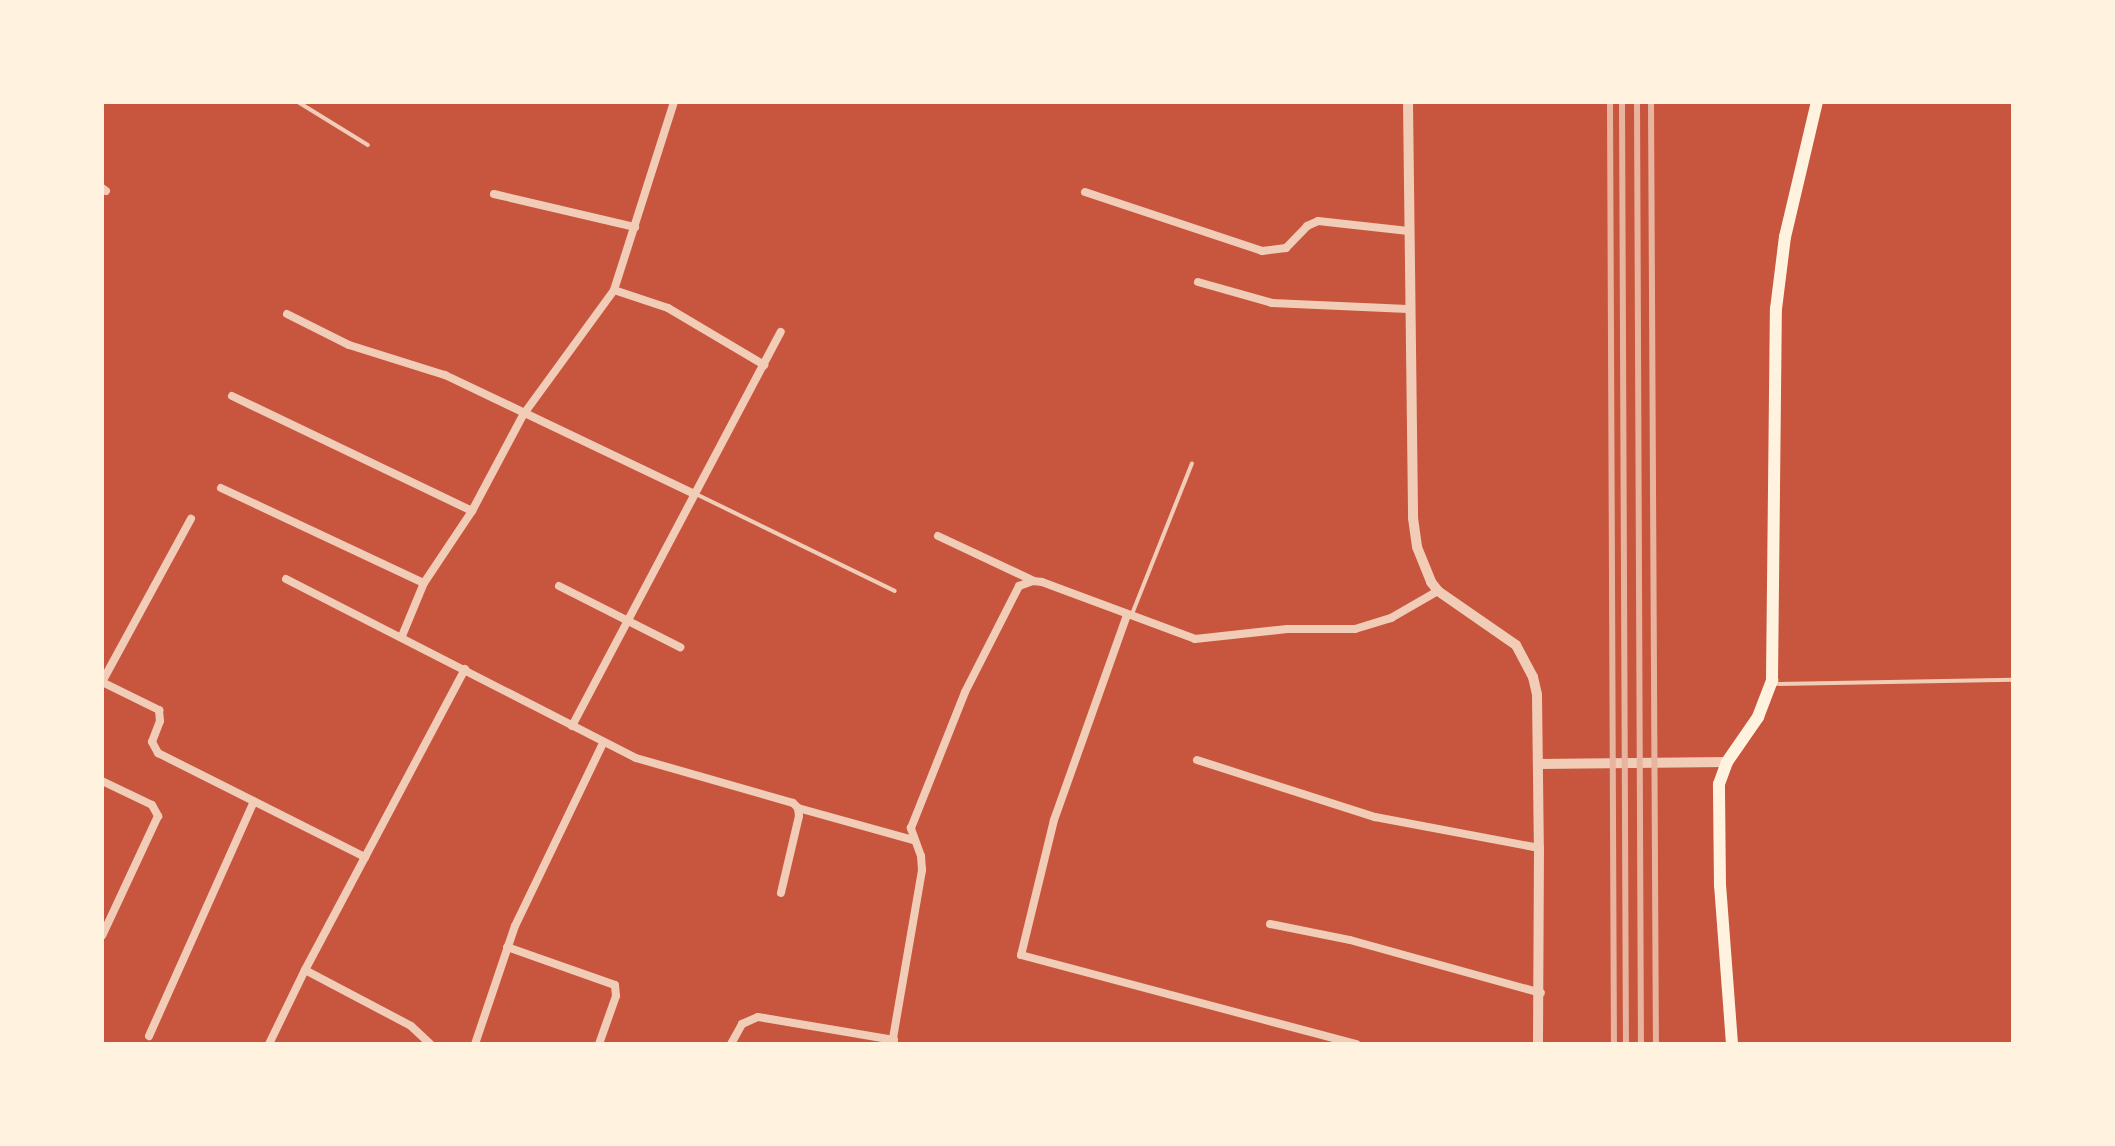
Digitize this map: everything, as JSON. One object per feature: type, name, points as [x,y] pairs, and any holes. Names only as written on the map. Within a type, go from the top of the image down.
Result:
[{"type":"main road","points":[[1732,1044],[1717,821],[1719,784],[1727,762],[1758,717],[1770,684],[1774,637],[1776,309],[1785,237],[1817,102]]},
{"type":"street","points":[[402,636],[424,583],[472,511],[523,415],[614,290],[674,102]]},
{"type":"street","points":[[1408,102],[1408,309],[1413,518],[1423,565],[1438,591],[1516,645],[1528,662],[1537,695],[1541,993],[1538,1044]]},
{"type":"street","points":[[1085,192],[1262,251],[1286,248],[1307,226],[1318,221],[1408,231]]},
{"type":"street","points":[[494,194],[635,227]]},
{"type":"street","points":[[1198,282],[1272,303],[1408,309]]},
{"type":"street","points":[[614,290],[668,308],[764,365]]},
{"type":"street","points":[[287,314],[349,345],[445,375],[523,415],[694,494]]},
{"type":"street","points":[[572,726],[781,332]]},
{"type":"street","points":[[232,396],[472,511]]},
{"type":"street","points":[[221,488],[424,583]]},
{"type":"street","points":[[191,519],[102,682],[159,710],[160,721],[152,742],[158,753],[365,857]]},
{"type":"street","points":[[938,536],[1033,581],[1195,639],[1287,629],[1355,629],[1391,618],[1438,591]]},
{"type":"street","points":[[286,579],[402,636],[603,743],[667,770],[793,803],[798,808],[913,840]]},
{"type":"street","points":[[731,1044],[742,1024],[758,1017],[893,1042],[922,870],[921,856],[913,840],[913,822],[965,692],[1019,586],[1033,581]]},
{"type":"street","points":[[559,586],[627,623],[680,647]]},
{"type":"street","points":[[1129,616],[1054,820],[1021,955],[1356,1044]]},
{"type":"street","points":[[269,1044],[465,669]]},
{"type":"street","points":[[475,1044],[507,947],[603,743]]},
{"type":"street","points":[[1197,760],[1375,817],[1539,848]]},
{"type":"street","points":[[1538,764],[1727,762]]},
{"type":"street","points":[[102,781],[152,805],[158,816],[102,936]]},
{"type":"street","points":[[149,1036],[254,801]]},
{"type":"street","points":[[781,893],[798,808]]},
{"type":"street","points":[[1270,924],[1350,940],[1541,993]]},
{"type":"street","points":[[507,947],[615,985],[616,996],[599,1044]]},
{"type":"street","points":[[305,970],[411,1026],[430,1044]]},
{"type":"lane","points":[[298,102],[368,145]]},
{"type":"lane","points":[[1129,616],[1192,463]]},
{"type":"lane","points":[[694,494],[895,591]]},
{"type":"lane","points":[[1770,684],[2013,680]]},
{"type":"railway","points":[[1610,102],[1614,1044]]},
{"type":"railway","points":[[1622,102],[1626,1044]]},
{"type":"railway","points":[[1637,102],[1641,1044]]},
{"type":"railway","points":[[1651,102],[1656,1044]]}]
